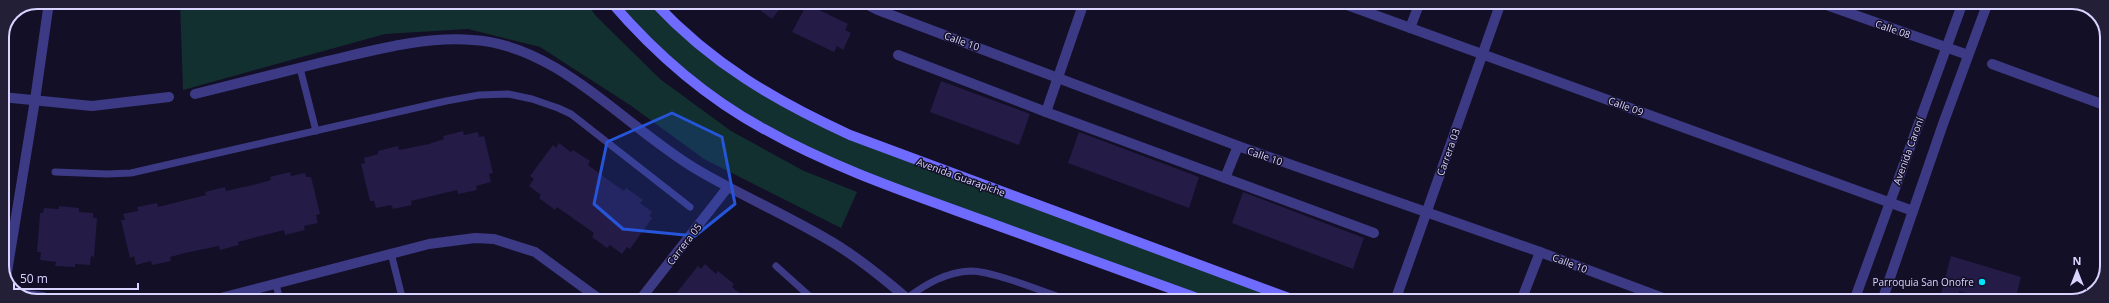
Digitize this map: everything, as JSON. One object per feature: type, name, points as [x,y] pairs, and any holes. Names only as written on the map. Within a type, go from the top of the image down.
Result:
[{"type":"street","points":[[9,260],[48,9]]},
{"type":"street","points":[[617,9],[633,28],[697,85],[763,129],[794,145],[835,163],[959,212],[1186,294]]},
{"type":"street","name":"Avenida Guarapiche","points":[[662,9],[710,54],[742,78],[822,122],[905,157],[1278,294]]},
{"type":"street","name":"Calle 10","points":[[876,9],[1238,146],[1540,252],[1641,294]]},
{"type":"street","points":[[1046,112],[1082,9]]},
{"type":"street","name":"Calle 09","points":[[1358,9],[1913,211]]},
{"type":"street","points":[[1410,28],[1417,9]]},
{"type":"street","name":"Carrera 03","points":[[1398,294],[1499,9]]},
{"type":"street","name":"Calle 08","points":[[1838,9],[1968,55]]},
{"type":"street","name":"Avenida Caroní","points":[[1856,294],[1960,9]]},
{"type":"street","points":[[1884,294],[1985,9]]},
{"type":"street","points":[[195,94],[300,68],[421,41],[475,40],[499,44],[549,64],[581,84],[670,152],[728,187],[841,247],[902,294]]},
{"type":"street","points":[[898,55],[1046,112],[1374,233]]},
{"type":"street","points":[[1992,64],[2100,103]]},
{"type":"street","points":[[9,97],[92,106],[169,97]]},
{"type":"street","points":[[1225,178],[1238,146]]},
{"type":"street","name":"Carrera 05","points":[[644,294],[728,187]]},
{"type":"street","points":[[237,294],[391,253],[455,239],[494,239],[535,252],[592,294]]},
{"type":"street","points":[[1524,294],[1540,252]]},
{"type":"lane","points":[[300,68],[316,131]]},
{"type":"lane","points":[[55,172],[107,174],[131,173],[479,95],[497,94],[518,96],[545,103],[571,114],[690,207]]},
{"type":"lane","points":[[391,253],[401,294]]},
{"type":"lane","points":[[776,266],[807,294]]},
{"type":"lane","points":[[914,294],[926,284],[939,278],[972,271],[997,277],[1049,294]]},
{"type":"lane","points":[[276,284],[278,294]]},
{"type":"highlighted area","points":[[672,113],[722,137],[735,204],[695,236],[623,229],[594,204],[607,142]]},
{"type":"green space","points":[[180,9],[591,9],[596,16],[660,79],[731,131],[804,171],[857,192],[841,228],[704,159],[630,105],[540,47],[468,29],[385,34],[183,90]]},
{"type":"green space","points":[[618,9],[661,9],[681,29],[808,115],[1279,294],[1186,294],[827,160],[697,85]]},
{"type":"building","points":[[758,9],[780,9],[772,19]]},
{"type":"building","points":[[804,9],[817,9],[848,24],[845,30],[851,33],[843,50],[837,46],[834,52],[792,32]]},
{"type":"building","points":[[941,81],[1030,114],[1019,145],[930,112]]},
{"type":"building","points":[[463,131],[464,135],[478,132],[479,137],[484,136],[493,173],[489,174],[491,182],[476,186],[477,190],[458,194],[457,190],[411,201],[412,205],[393,209],[391,205],[376,208],[374,201],[370,201],[361,164],[365,163],[364,158],[378,154],[378,151],[398,146],[399,150],[429,144],[444,139],[443,136]]},
{"type":"building","points":[[1079,132],[1199,177],[1189,208],[1068,163]]},
{"type":"building","points":[[559,143],[571,152],[573,150],[590,161],[588,165],[624,191],[626,188],[643,200],[640,203],[652,212],[649,216],[652,218],[630,249],[627,247],[622,254],[610,245],[607,248],[592,237],[594,233],[557,207],[555,210],[539,198],[541,195],[529,186],[534,179],[530,176],[553,145],[556,148]]},
{"type":"building","points":[[290,172],[291,176],[305,173],[306,177],[311,177],[320,214],[316,215],[318,223],[304,226],[305,230],[285,235],[284,230],[238,242],[239,245],[220,250],[219,246],[185,253],[170,257],[171,261],[152,265],[151,261],[136,265],[134,256],[130,258],[121,220],[125,220],[123,214],[138,211],[137,207],[157,203],[158,207],[206,195],[205,192],[225,187],[226,191],[257,184],[271,180],[270,177]]},
{"type":"building","points":[[1243,192],[1364,238],[1353,269],[1232,223]]},
{"type":"building","points":[[59,206],[79,208],[79,212],[93,213],[93,218],[97,218],[94,257],[91,256],[90,265],[75,264],[75,267],[55,266],[56,262],[40,260],[41,252],[37,252],[40,213],[43,213],[44,208],[59,209]]},
{"type":"building","name":"Parroquia San Onofre","points":[[1951,256],[2021,277],[2017,294],[1970,294],[1959,291],[1960,294],[1941,294]]},
{"type":"building","points":[[705,264],[716,274],[718,271],[734,284],[732,287],[740,294],[676,294],[698,266],[701,269]]},
{"type":"place","name":"Parroquia San Onofre","points":[[1982,282]]}]
